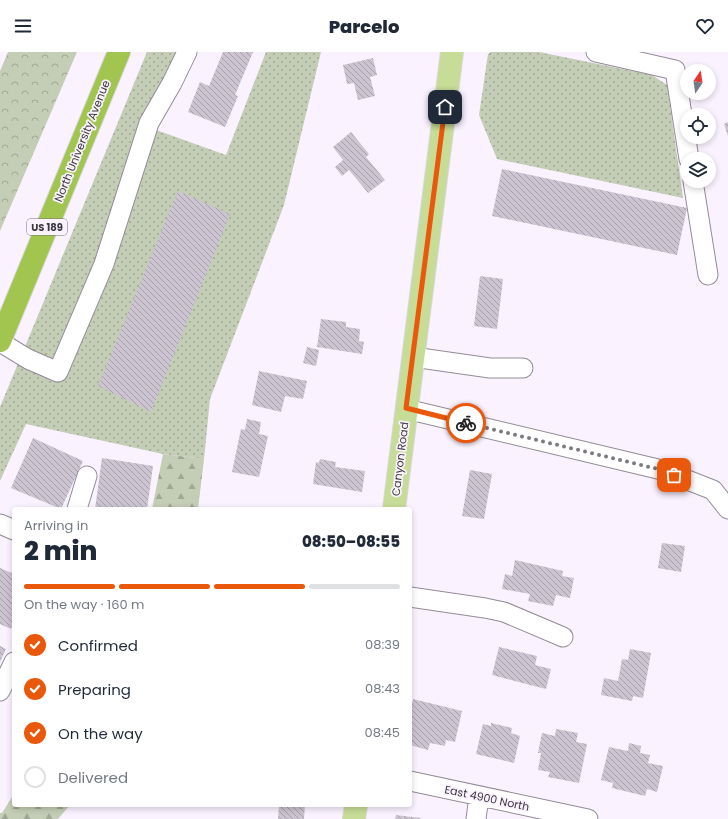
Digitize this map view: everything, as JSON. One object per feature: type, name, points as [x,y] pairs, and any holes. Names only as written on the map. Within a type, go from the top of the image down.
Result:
[{"type":"highway","name":"North University Avenue","points":[[0,341],[119,52]]},
{"type":"main road","name":"Canyon Road","points":[[394,507],[452,52]]},
{"type":"main road","points":[[354,819],[356,807]]},
{"type":"street","points":[[0,341],[28,360],[58,372],[104,264],[149,123],[172,83],[187,52]]},
{"type":"street","points":[[596,52],[674,70],[688,152]]},
{"type":"street","points":[[693,188],[708,275]]},
{"type":"street","points":[[413,357],[490,368],[523,368]]},
{"type":"street","points":[[406,408],[662,470],[713,490],[728,509]]},
{"type":"street","points":[[78,507],[87,476]]},
{"type":"street","points":[[0,524],[12,529]]},
{"type":"street","points":[[412,597],[504,612],[563,637]]},
{"type":"street","points":[[0,690],[12,666]]},
{"type":"street","name":"East 4900 North","points":[[412,781],[588,819]]},
{"type":"street","points":[[476,819],[479,796]]},
{"type":"green space","points":[[8,52],[77,52],[0,231],[0,71]]},
{"type":"green space","points":[[147,52],[176,52],[145,126],[226,155],[266,52],[321,52],[284,205],[210,399],[204,459],[163,454],[26,424],[0,481],[0,407]]},
{"type":"green space","points":[[491,52],[539,52],[652,75],[667,85],[680,177],[680,188],[682,188],[683,198],[497,159],[479,115],[488,54]]},
{"type":"green space","points":[[163,454],[204,459],[198,507],[152,507]]},
{"type":"green space","points":[[12,797],[12,807],[68,807],[58,819],[0,819],[0,813],[2,813]]},
{"type":"building","points":[[223,52],[253,52],[235,95],[238,96],[225,127],[188,112],[200,82],[209,86]]},
{"type":"building","points":[[373,58],[377,75],[370,77],[375,96],[358,100],[354,83],[347,84],[343,65]]},
{"type":"building","points":[[728,122],[728,136],[724,124]]},
{"type":"building","points":[[351,132],[369,154],[366,157],[385,180],[368,193],[349,170],[342,176],[335,167],[343,160],[333,147]]},
{"type":"building","points":[[502,169],[687,208],[677,255],[492,216]]},
{"type":"building","points":[[178,191],[230,214],[151,412],[98,386]]},
{"type":"building","points":[[480,276],[503,279],[497,329],[474,326]]},
{"type":"building","points":[[321,319],[346,322],[346,327],[360,329],[359,341],[364,342],[362,354],[317,347]]},
{"type":"building","points":[[307,347],[319,350],[316,366],[303,363]]},
{"type":"building","points":[[259,371],[307,381],[303,399],[285,396],[281,412],[252,405]]},
{"type":"building","points":[[247,419],[261,422],[259,434],[268,436],[259,477],[232,472],[241,429],[245,430]]},
{"type":"building","points":[[33,438],[83,461],[62,507],[56,507],[11,488]]},
{"type":"building","points":[[102,458],[153,466],[147,507],[95,507]]},
{"type":"building","points":[[320,459],[336,462],[335,467],[365,471],[362,492],[313,484],[316,462],[319,463]]},
{"type":"building","points":[[470,470],[492,474],[484,519],[462,516]]},
{"type":"building","points":[[662,543],[685,546],[681,572],[658,568]]},
{"type":"building","points":[[515,560],[563,571],[562,576],[574,578],[570,598],[556,595],[553,606],[528,601],[530,594],[502,589],[505,574],[512,576]]},
{"type":"building","points":[[0,568],[12,573],[12,626],[11,629],[0,624]]},
{"type":"building","points":[[0,646],[6,649],[0,662]]},
{"type":"building","points":[[499,647],[537,656],[535,665],[551,669],[546,689],[492,675]]},
{"type":"building","points":[[630,649],[651,653],[643,698],[633,696],[632,701],[601,695],[604,678],[618,681],[622,659],[628,660]]},
{"type":"building","points":[[413,699],[462,711],[455,742],[446,740],[445,746],[430,743],[428,750],[412,746]]},
{"type":"building","points":[[491,723],[512,728],[511,733],[520,736],[514,763],[476,754],[483,724],[491,726]]},
{"type":"building","points":[[556,729],[578,733],[576,742],[587,744],[579,783],[548,777],[550,772],[538,770],[541,753],[538,753],[542,733],[555,736]]},
{"type":"building","points":[[629,743],[641,746],[640,753],[650,755],[648,763],[663,766],[657,792],[647,789],[645,796],[612,788],[613,783],[601,780],[609,747],[628,751]]},
{"type":"building","points":[[279,807],[305,807],[304,819],[278,819]]},
{"type":"building","points":[[396,815],[421,818],[395,819]]},
{"type":"way so far","points":[[466,423],[662,470],[674,475]]},
{"type":"route","points":[[445,107],[406,408],[466,423]]}]
